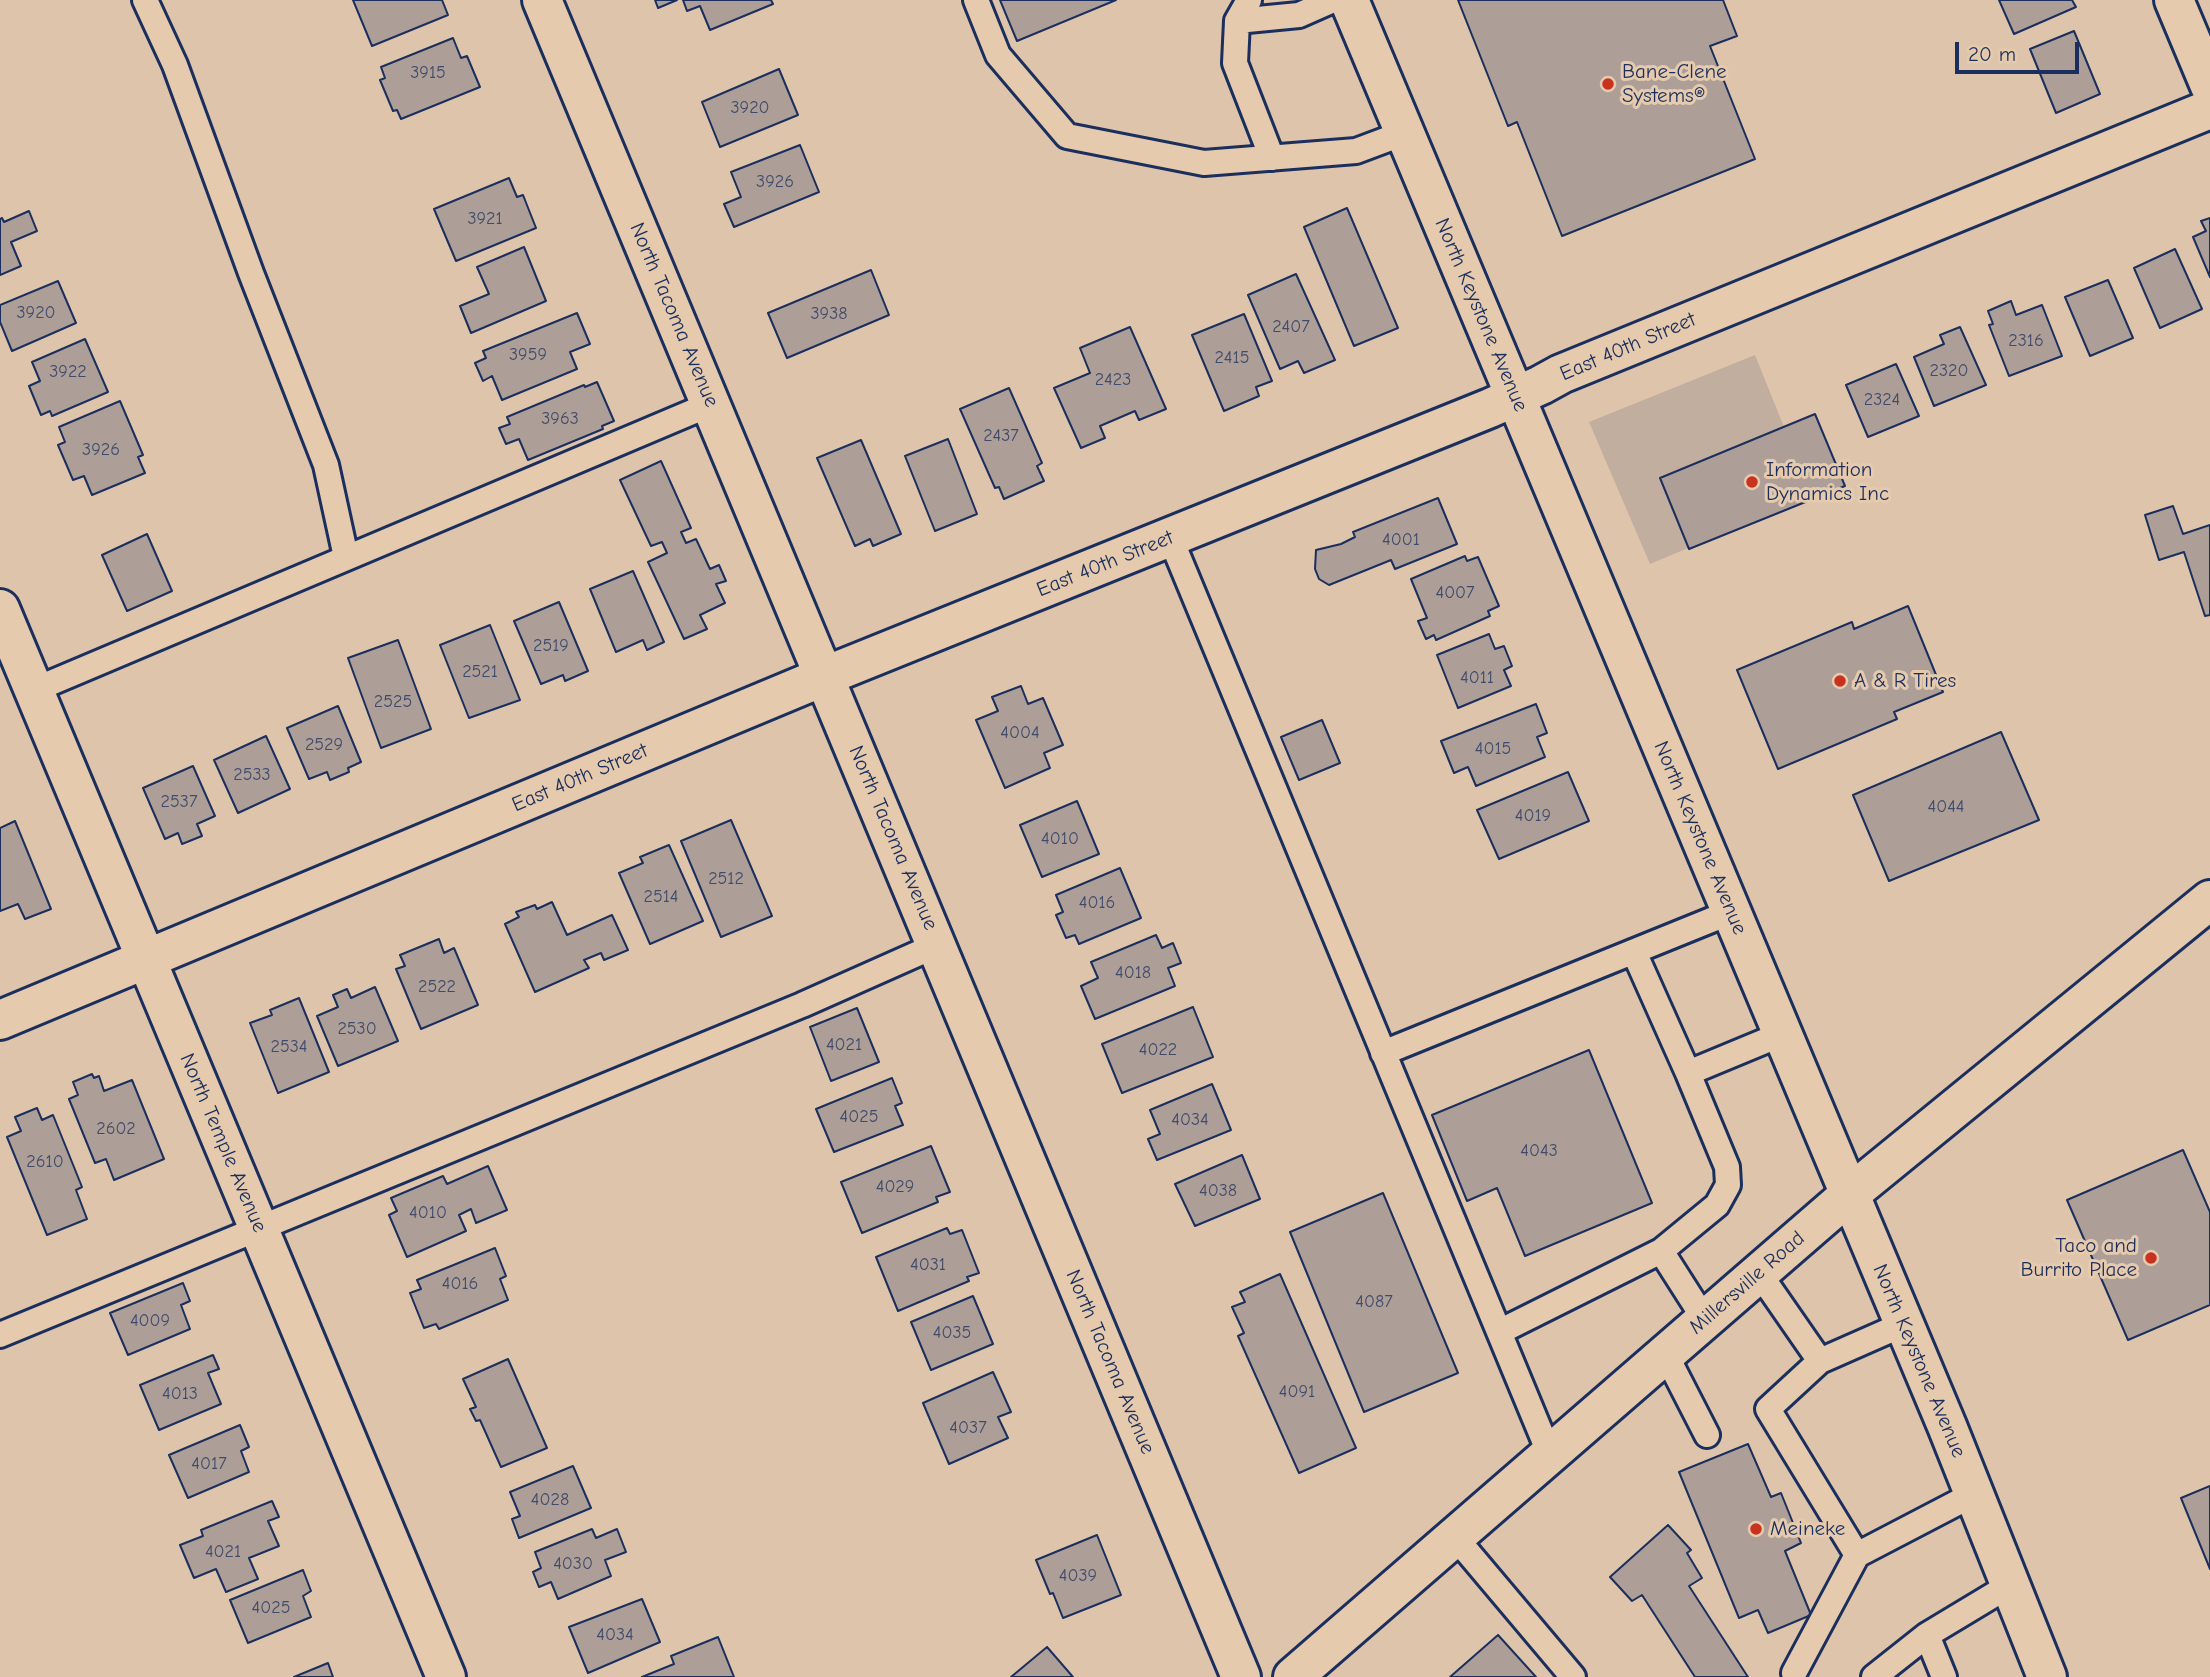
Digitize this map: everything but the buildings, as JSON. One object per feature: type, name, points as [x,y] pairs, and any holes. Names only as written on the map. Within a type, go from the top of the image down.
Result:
[{"type":"street","name":"North Tacoma Avenue","points":[[542,0],[1241,1677]]},
{"type":"street","name":"North Keystone Avenue","points":[[1349,0],[1850,1194],[2046,1677]]},
{"type":"street","points":[[2174,0],[2210,86]]},
{"type":"street","name":"East 40th Street","points":[[0,1020],[825,676],[1490,408],[1561,373],[2210,109]]},
{"type":"street","name":"North Temple Avenue","points":[[0,609],[446,1677]]},
{"type":"street","name":"Millersville Road","points":[[1293,1677],[1850,1194],[2210,900]]},
{"type":"lane","points":[[145,0],[175,65],[251,273],[326,465],[346,557]]},
{"type":"lane","points":[[975,0],[998,55],[1067,136],[1204,163],[1356,151],[1405,133]]},
{"type":"lane","points":[[1272,158],[1235,63],[1243,10],[1299,15],[1333,0]]},
{"type":"lane","points":[[34,690],[711,404]]},
{"type":"lane","points":[[1170,537],[1550,1455]]},
{"type":"lane","points":[[1383,1053],[1731,912]]},
{"type":"lane","points":[[0,1335],[725,1037],[937,945]]},
{"type":"lane","points":[[1499,1332],[1661,1251],[1717,1205],[1728,1185],[1727,1167],[1634,952]]},
{"type":"lane","points":[[1688,1073],[1782,1034]]},
{"type":"lane","points":[[1661,1251],[1705,1320]]},
{"type":"lane","points":[[1759,1273],[1820,1361]]},
{"type":"lane","points":[[1857,1555],[1768,1409],[1820,1361],[1904,1324]]},
{"type":"lane","points":[[1666,1355],[1707,1435]]},
{"type":"lane","points":[[1794,1673],[1857,1555],[1974,1494]]},
{"type":"lane","points":[[1455,1537],[1573,1677]]},
{"type":"lane","points":[[1874,1677],[1927,1635],[2010,1585]]},
{"type":"lane","points":[[1927,1635],[1944,1677]]},
{"type":"shaded area","points":[[1755,355],[1784,427],[1660,478],[1688,548],[1650,564],[1589,422]]},
{"type":"place","name":"Bane-Clene Systems®","points":[[1608,84]]},
{"type":"place","name":"Information Dynamics Inc","points":[[1752,482]]},
{"type":"place","name":"A & R Tires","points":[[1840,681]]},
{"type":"place","name":"Taco and Burrito Place","points":[[2151,1258]]},
{"type":"place","name":"Meineke","points":[[1756,1529]]}]
